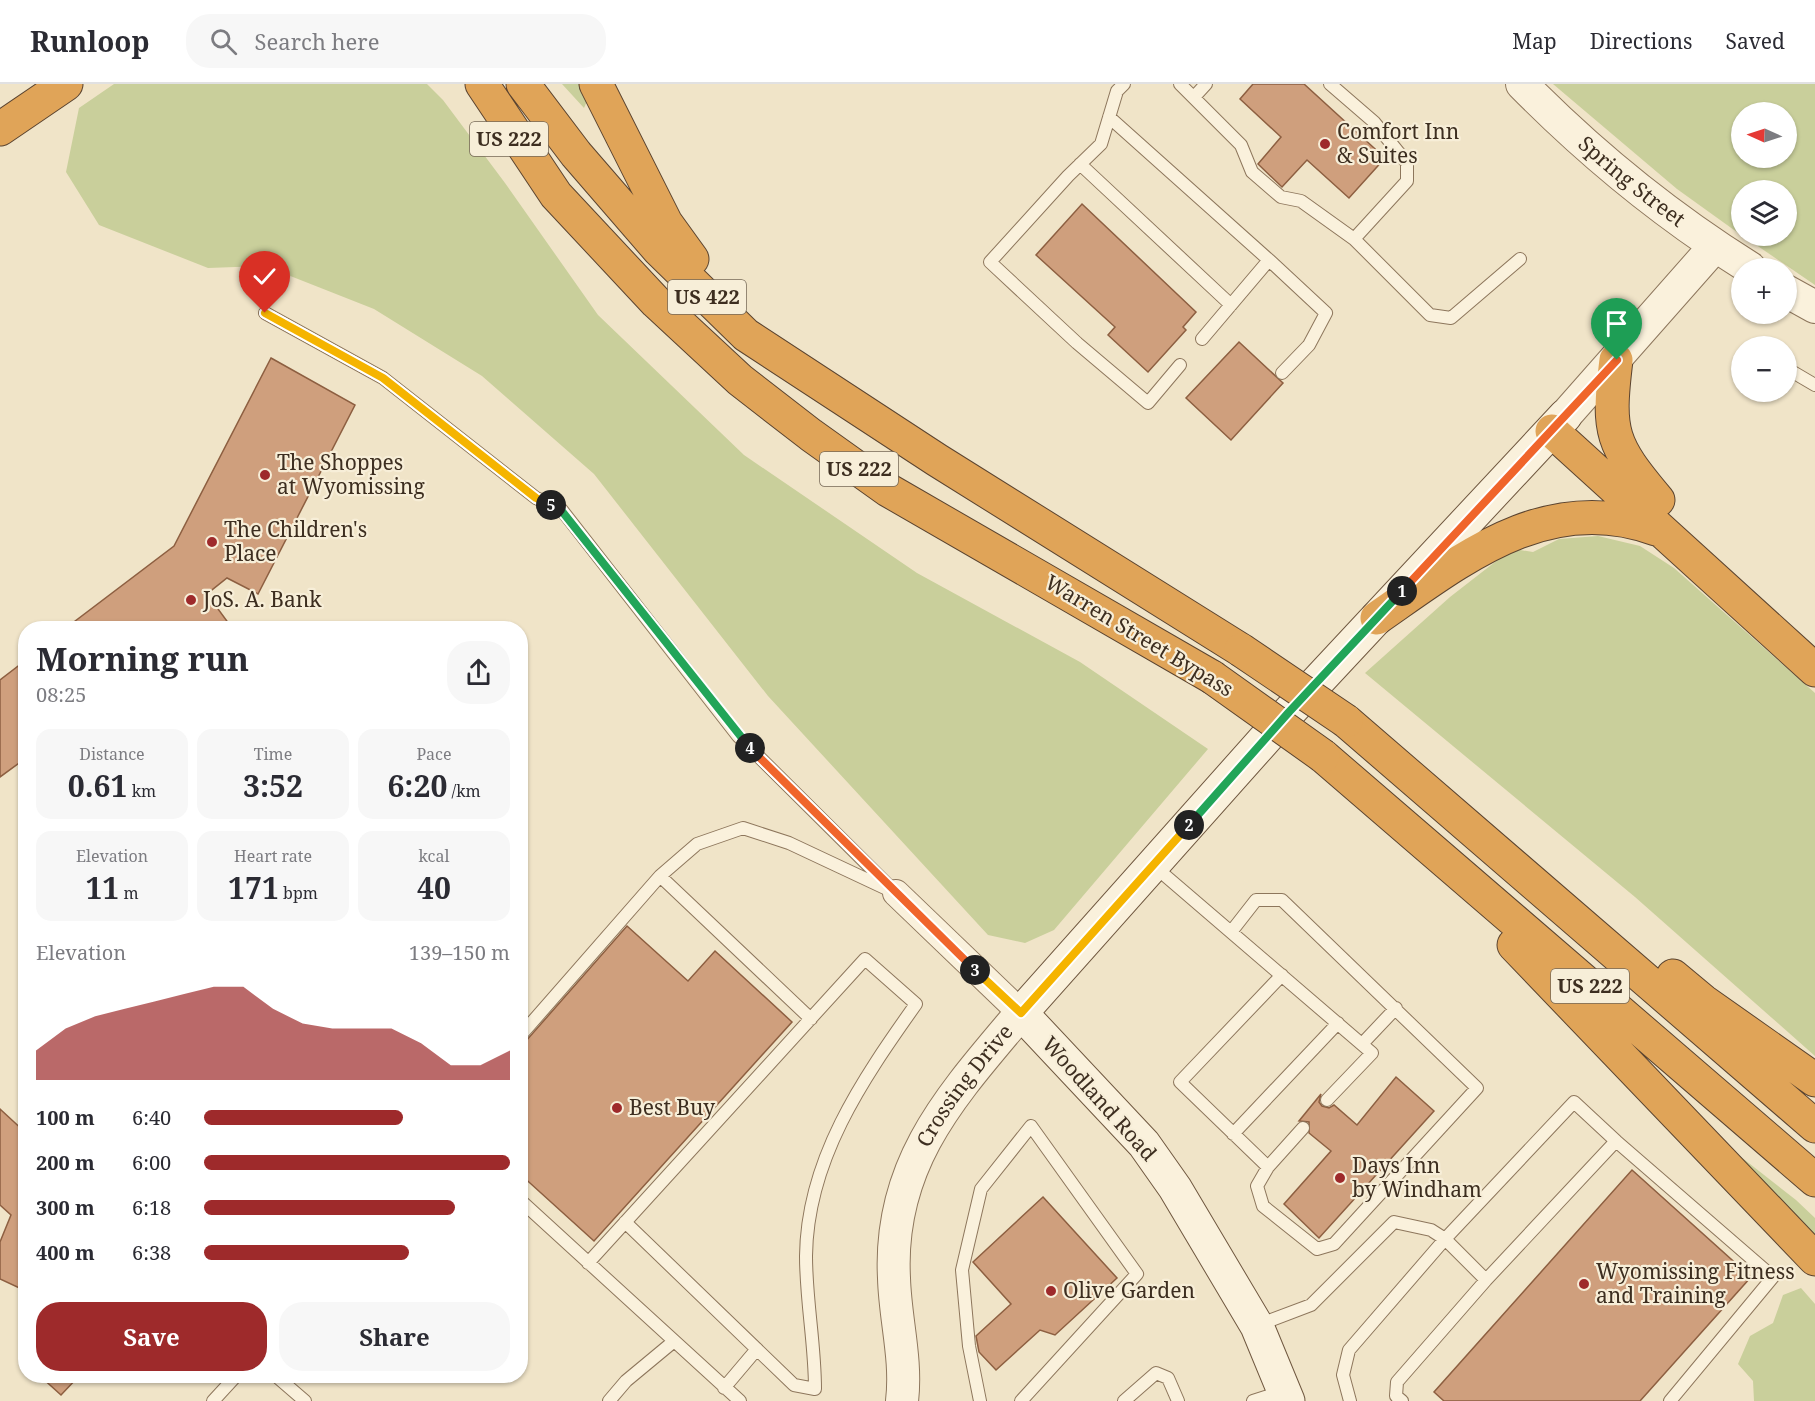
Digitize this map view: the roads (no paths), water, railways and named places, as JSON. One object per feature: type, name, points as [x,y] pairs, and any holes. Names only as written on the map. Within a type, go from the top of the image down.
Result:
[{"type":"highway","points":[[0,129],[66,84]]},
{"type":"highway","name":"US 222","points":[[461,84],[556,195]]},
{"type":"highway","name":"Warren Street Bypass","points":[[482,84],[556,195],[664,310],[740,380],[888,490],[1212,677],[1323,756],[1815,1180]]},
{"type":"highway","name":"Warren Street Bypass","points":[[523,84],[576,154],[659,250],[746,335],[937,460],[1241,650],[1346,721],[1815,1126]]},
{"type":"highway","name":"US 222","points":[[596,84],[666,223],[692,260],[937,460]]},
{"type":"highway","points":[[1617,360],[1611,405],[1617,442],[1627,463],[1660,515],[1815,670]]},
{"type":"highway","points":[[1559,424],[1660,515],[1815,644]]},
{"type":"highway","points":[[1377,618],[1454,565],[1505,536],[1532,525],[1594,516],[1636,521],[1660,515]]},
{"type":"highway","points":[[1373,744],[1481,815],[1703,1001],[1815,1080]]},
{"type":"highway","points":[[1365,791],[1815,1259]]},
{"type":"main road","name":"Crossing Drive","points":[[1021,1013],[1289,712],[1559,424]]},
{"type":"main road","name":"Woodland Road","points":[[1021,1013],[1144,1144],[1202,1229],[1257,1326],[1286,1396]]},
{"type":"street","name":"Spring Street","points":[[1522,84],[1611,167],[1734,258]]},
{"type":"street","name":"Crossing Drive","points":[[1559,424],[1715,246]]},
{"type":"street","points":[[1797,297],[1815,307]]},
{"type":"street","name":"Woodland Road","points":[[896,893],[1021,1013]]},
{"type":"street","name":"Crossing Drive","points":[[902,1401],[903,1358],[894,1268],[898,1219],[907,1184],[928,1132],[951,1097],[1021,1013]]},
{"type":"lane","points":[[1124,84],[1118,91],[1101,144],[990,262],[1077,343],[1148,403],[1180,365]]},
{"type":"lane","points":[[1180,84],[1195,96],[1241,145],[1252,172],[1281,197],[1301,201],[1354,239],[1430,315],[1451,318],[1520,259]]},
{"type":"lane","points":[[1195,96],[1206,84]]},
{"type":"lane","points":[[1330,84],[1374,122],[1407,163],[1407,181],[1354,239]]},
{"type":"lane","points":[[1109,117],[1326,313],[1309,345],[1282,373]]},
{"type":"lane","points":[[1080,164],[1231,305]]},
{"type":"lane","points":[[1202,339],[1269,260]]},
{"type":"lane","name":"Woodland Road","points":[[265,313],[383,378],[536,498],[561,510],[738,736],[896,893]]},
{"type":"lane","points":[[1797,374],[1815,385]]},
{"type":"lane","points":[[528,1027],[660,876],[697,844],[743,828],[789,843],[896,893]]},
{"type":"lane","points":[[1153,865],[1372,1053],[1327,1100]]},
{"type":"lane","points":[[660,876],[811,1019]]},
{"type":"lane","points":[[1231,932],[1256,900],[1282,900],[1477,1088],[1334,1244],[1317,1249],[1263,1206],[1257,1186],[1268,1167],[1303,1128]]},
{"type":"lane","points":[[588,1263],[865,959],[916,1004],[852,1100],[832,1140],[818,1181],[808,1224],[806,1257],[807,1300],[815,1347],[815,1389],[794,1385],[626,1222]]},
{"type":"lane","points":[[1268,1167],[1180,1082],[1282,975]]},
{"type":"lane","points":[[1362,1044],[1396,1008]]},
{"type":"lane","points":[[1233,1134],[1338,1023]]},
{"type":"lane","points":[[1350,1401],[1343,1376],[1348,1350],[1445,1239],[1574,1102],[1773,1277],[1670,1401]]},
{"type":"lane","points":[[980,1401],[969,1346],[962,1269],[981,1188],[1031,1126],[1137,1274],[1021,1401]]},
{"type":"lane","points":[[1402,1401],[1396,1396],[1398,1382],[1486,1280],[1616,1141]]},
{"type":"lane","points":[[528,1207],[672,1342],[740,1401]]},
{"type":"lane","points":[[1257,1326],[1311,1305],[1394,1222],[1431,1230],[1445,1239],[1486,1280]]},
{"type":"lane","points":[[609,1401],[626,1382],[672,1342]]},
{"type":"lane","points":[[724,1388],[757,1349]]},
{"type":"lane","points":[[1124,1401],[1156,1373],[1168,1378],[1178,1401]]},
{"type":"lane","points":[[213,1401],[230,1383]]},
{"type":"lane","points":[[284,1383],[305,1401]]},
{"type":"lane","points":[[1253,1401],[1286,1396]]},
{"type":"place","name":"Comfort Inn & Suites","points":[[1325,144]]},
{"type":"place","name":"The Shoppes at Wyomissing","points":[[265,475]]},
{"type":"place","name":"The Children's Place","points":[[212,542]]},
{"type":"place","name":"JoS. A. Bank","points":[[191,600]]},
{"type":"place","name":"Best Buy","points":[[617,1108]]},
{"type":"place","name":"Days Inn by Windham","points":[[1340,1178]]},
{"type":"place","name":"Wyomissing Fitness and Training","points":[[1584,1284]]},
{"type":"place","name":"Olive Garden","points":[[1051,1291]]}]
